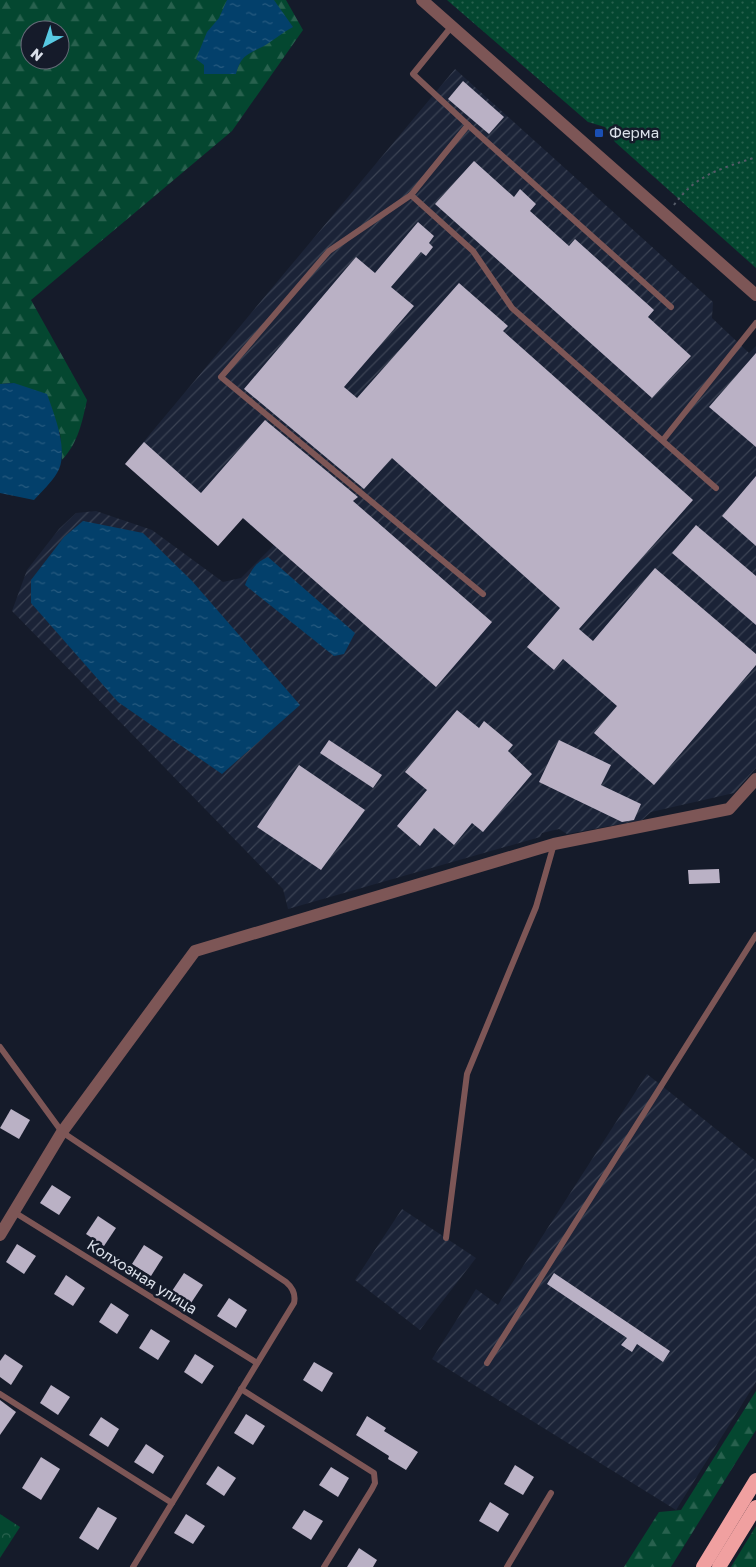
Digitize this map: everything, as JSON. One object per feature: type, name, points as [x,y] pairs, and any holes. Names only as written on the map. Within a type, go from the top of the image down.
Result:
[{"type":"highway","points":[[702,1567],[756,1480]]},
{"type":"highway","points":[[719,1567],[756,1507]]},
{"type":"street","points":[[422,0],[756,295]]},
{"type":"street","points":[[0,1235],[62,1132],[195,951],[554,844],[729,809],[756,780]]},
{"type":"lane","points":[[452,26],[413,74],[671,307]]},
{"type":"lane","points":[[468,125],[411,195],[329,251],[221,377],[484,594]]},
{"type":"lane","points":[[411,195],[473,251],[512,308],[716,488]]},
{"type":"lane","points":[[663,440],[756,323]]},
{"type":"lane","points":[[446,1238],[467,1074],[536,907],[554,844]]},
{"type":"lane","points":[[486,1363],[756,935]]},
{"type":"lane","points":[[0,1047],[62,1132],[291,1286],[296,1297],[294,1304],[133,1567]]},
{"type":"lane","name":"Колхозная улица","points":[[14,1212],[257,1363]]},
{"type":"lane","points":[[241,1389],[374,1473],[375,1483],[372,1490],[324,1567]]},
{"type":"lane","points":[[0,1394],[172,1504]]},
{"type":"lane","points":[[507,1567],[551,1493]]},
{"type":"path","points":[[667,216],[685,189],[711,173],[756,157]]},
{"type":"shaded area","points":[[455,69],[713,302],[712,318],[749,353],[756,346],[756,768],[734,793],[651,812],[642,820],[567,834],[559,829],[542,833],[540,837],[288,909],[283,889],[12,611],[27,570],[59,529],[76,513],[96,511],[152,530],[223,582],[241,578],[274,545],[242,518],[218,546],[125,464]]},
{"type":"shaded area","points":[[647,1074],[756,1161],[756,1382],[676,1510],[432,1359],[476,1289],[498,1305]]},
{"type":"shaded area","points":[[402,1209],[476,1258],[420,1330],[355,1280]]},
{"type":"green space","points":[[0,0],[286,0],[303,30],[232,131],[31,300],[87,400],[76,440],[62,460],[60,433],[14,383],[0,384]]},
{"type":"green space","points":[[447,0],[756,0],[756,268],[615,142],[605,127],[588,122]]},
{"type":"green space","points":[[756,1391],[756,1430],[671,1567],[624,1567],[659,1512],[681,1510]]},
{"type":"green space","points":[[0,1514],[20,1527],[0,1558]]},
{"type":"green space","points":[[756,1526],[756,1567],[731,1567]]},
{"type":"water","points":[[227,0],[274,0],[293,27],[245,57],[240,63],[236,74],[204,74],[204,65],[196,59],[207,32],[219,18]]},
{"type":"water","points":[[14,383],[47,394],[60,434],[61,465],[49,484],[34,500],[0,493],[0,384]]},
{"type":"water","points":[[83,521],[143,533],[192,581],[300,705],[222,774],[118,702],[31,603],[31,580],[64,537]]},
{"type":"water","points":[[268,557],[355,633],[344,654],[334,656],[245,585],[253,568]]},
{"type":"building","points":[[463,81],[504,117],[489,134],[448,99]]},
{"type":"building","points":[[474,161],[514,197],[520,189],[536,204],[530,211],[569,246],[575,239],[654,310],[648,317],[691,356],[652,398],[435,204]]},
{"type":"building","points":[[418,222],[434,236],[429,243],[433,247],[426,256],[421,252],[391,287],[414,306],[344,387],[357,398],[459,283],[508,326],[503,331],[693,500],[579,629],[593,641],[655,568],[756,654],[756,665],[654,785],[594,733],[617,706],[563,659],[554,670],[527,647],[560,608],[392,458],[364,489],[244,389],[356,257],[375,273]]},
{"type":"building","points":[[756,353],[756,447],[709,407]]},
{"type":"building","points":[[265,420],[358,497],[353,501],[492,622],[436,687],[243,518],[218,546],[125,464],[144,442],[201,493]]},
{"type":"building","points":[[756,476],[756,546],[722,516]]},
{"type":"building","points":[[696,525],[756,576],[756,625],[672,553]]},
{"type":"building","points":[[457,710],[479,728],[484,721],[513,745],[508,751],[532,774],[483,832],[472,823],[454,845],[434,828],[420,846],[397,826],[427,790],[405,772]]},
{"type":"building","points":[[329,740],[382,775],[373,788],[320,753]]},
{"type":"building","points":[[559,740],[611,765],[601,785],[641,804],[634,820],[622,822],[539,782]]},
{"type":"building","points":[[299,765],[365,810],[321,870],[257,827]]},
{"type":"building","points":[[719,869],[720,883],[689,884],[688,870]]},
{"type":"building","points":[[11,1109],[30,1120],[19,1139],[0,1128]]},
{"type":"building","points":[[52,1185],[71,1197],[59,1215],[40,1203]]},
{"type":"building","points":[[98,1216],[116,1228],[104,1246],[86,1234]]},
{"type":"building","points":[[17,1244],[36,1256],[24,1274],[6,1262]]},
{"type":"building","points":[[144,1245],[163,1257],[151,1276],[132,1264]]},
{"type":"building","points":[[184,1273],[203,1285],[191,1303],[172,1291]]},
{"type":"building","points":[[554,1273],[670,1351],[663,1362],[637,1344],[632,1352],[621,1345],[627,1338],[547,1284]]},
{"type":"building","points":[[66,1275],[85,1288],[73,1306],[54,1294]]},
{"type":"building","points":[[229,1298],[247,1310],[236,1328],[217,1316]]},
{"type":"building","points":[[111,1303],[129,1315],[117,1334],[99,1322]]},
{"type":"building","points":[[151,1329],[170,1341],[158,1360],[139,1348]]},
{"type":"building","points":[[5,1354],[23,1366],[11,1385],[0,1377],[0,1361]]},
{"type":"building","points":[[195,1354],[214,1366],[202,1384],[184,1372]]},
{"type":"building","points":[[314,1362],[333,1373],[322,1392],[303,1380]]},
{"type":"building","points":[[51,1385],[70,1397],[58,1415],[40,1403]]},
{"type":"building","points":[[0,1400],[16,1412],[0,1435]]},
{"type":"building","points":[[246,1414],[265,1426],[253,1445],[234,1433]]},
{"type":"building","points":[[367,1416],[386,1428],[384,1431],[418,1452],[406,1470],[388,1459],[389,1456],[356,1435]]},
{"type":"building","points":[[101,1417],[119,1429],[108,1447],[89,1435]]},
{"type":"building","points":[[146,1444],[164,1456],[153,1474],[134,1462]]},
{"type":"building","points":[[41,1457],[60,1469],[41,1500],[22,1488]]},
{"type":"building","points":[[515,1465],[534,1477],[523,1495],[504,1484]]},
{"type":"building","points":[[218,1466],[236,1478],[224,1496],[206,1484]]},
{"type":"building","points":[[331,1467],[349,1478],[338,1497],[319,1485]]},
{"type":"building","points":[[490,1502],[509,1514],[498,1532],[479,1521]]},
{"type":"building","points":[[98,1507],[117,1518],[98,1550],[79,1538]]},
{"type":"building","points":[[304,1510],[323,1521],[311,1540],[292,1528]]},
{"type":"building","points":[[186,1514],[205,1526],[193,1544],[174,1533]]},
{"type":"building","points":[[359,1548],[377,1560],[373,1567],[347,1567]]},
{"type":"place","name":"Ферма","points":[[599,133]]}]
